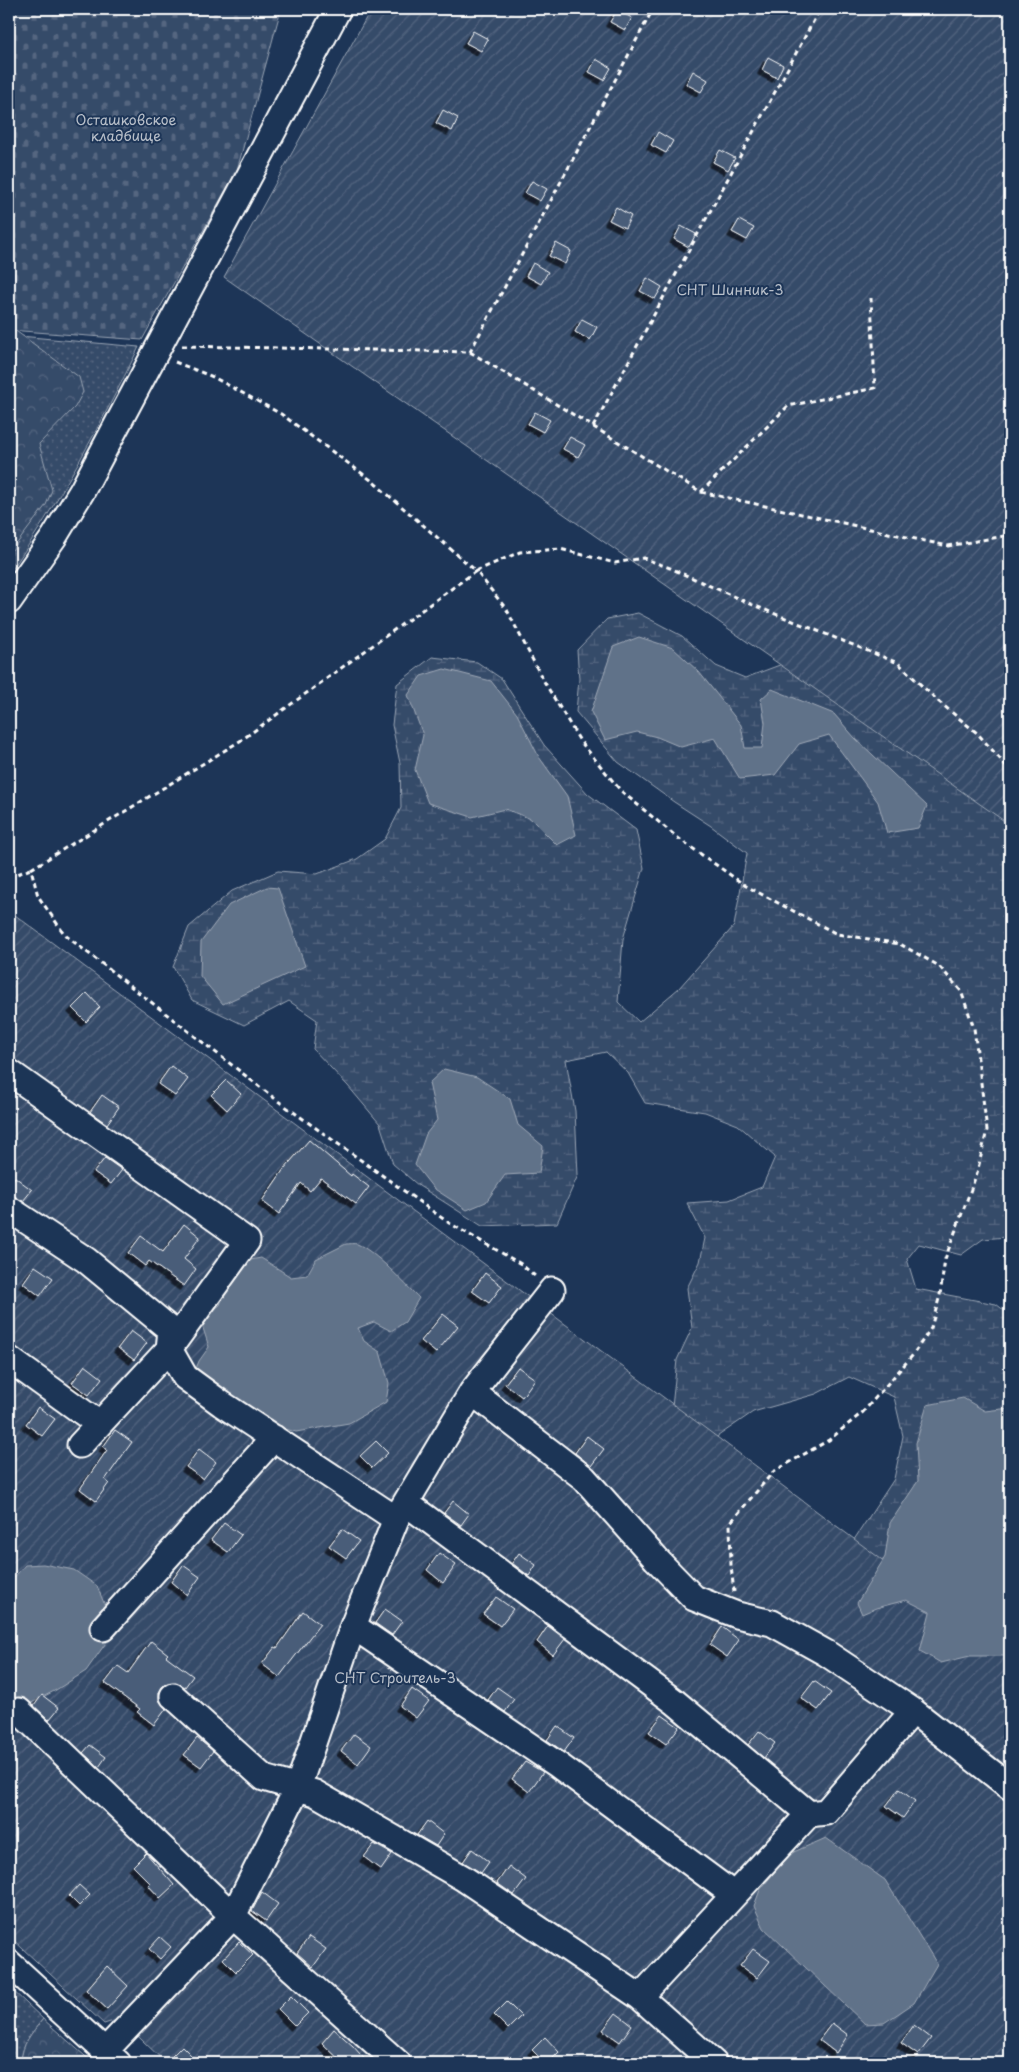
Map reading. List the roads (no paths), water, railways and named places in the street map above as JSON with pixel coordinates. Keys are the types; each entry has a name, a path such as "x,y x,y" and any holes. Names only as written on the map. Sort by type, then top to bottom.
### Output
{"street":[{"path":"9,601 54,537 82,491 338,9"},
{"path":"9,1072 247,1241 169,1349 80,1444"},
{"path":"9,1209 86,1260 171,1330 169,1349 185,1377 274,1438 401,1511 675,1702 809,1814"},
{"path":"9,1963 112,2057 233,1916 298,1786 353,1626 401,1511 472,1392 552,1290"},
{"path":"9,1359 99,1424"},
{"path":"472,1392 584,1478 656,1560 694,1598 737,1615 772,1623 826,1653 913,1711 1010,1786"},
{"path":"103,1628 274,1438"},
{"path":"353,1626 558,1765 734,1895"},
{"path":"173,1696 264,1778 298,1786 314,1793 464,1878 640,1997 714,2063"},
{"path":"19,1711 233,1916 398,2063"},
{"path":"640,1997 809,1814 826,1812 913,1711"}],"park label":[{"name":"Осташковское кладбище","path":"126,128"},
{"name":"СНТ Шинник-3","path":"730,289"},
{"name":"СНТ Строитель-3","path":"395,1677"}]}
